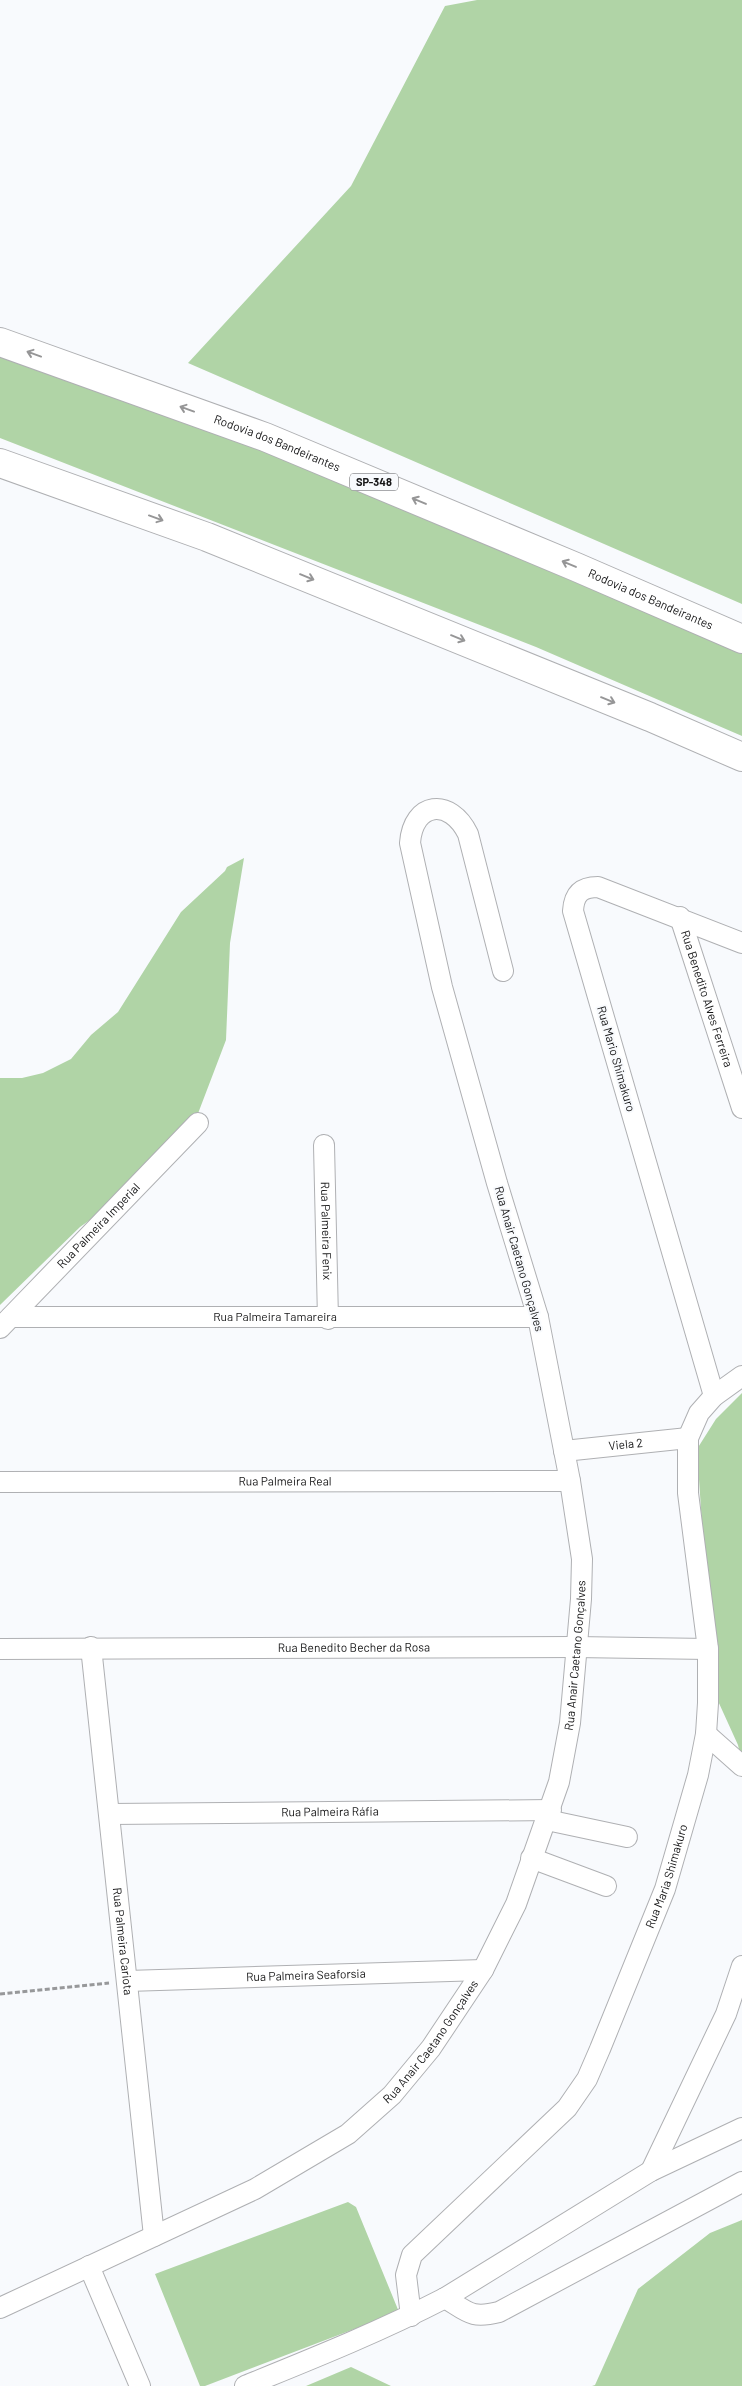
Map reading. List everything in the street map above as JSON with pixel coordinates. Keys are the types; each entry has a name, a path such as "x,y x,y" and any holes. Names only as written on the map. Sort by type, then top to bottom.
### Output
{"highway":[{"name":"Rodovia dos Bandeirantes","path":"0,342 265,437 576,567 742,639"},
{"path":"0,463 207,537 322,582 742,757"},
{"path":"0,472 110,502"}],"street":[{"name":"Rua Anair Caetano Gonçalves","path":"0,2308 255,2189 348,2134 392,2095 431,2048 483,1970 516,1904 531,1858 549,1815 559,1782 570,1723 575,1647 581,1599 582,1559 570,1481 538,1317 497,1183 442,987 410,843 411,830 427,812 441,808 455,814 468,834 503,971"},
{"name":"Rua Mario Shimakuro","path":"714,1396 573,911 574,902 577,894 586,887 598,887 680,917 742,943"},
{"name":"Rua Benedito Alves Ferreira","path":"680,917 734,1062 742,1108"},
{"name":"Rua Palmeira Imperial","path":"6,1322 198,1123"},
{"name":"Rua Palmeira Fenix","path":"324,1145 328,1319"},
{"name":"Rua Palmeira Tamareira","path":"6,1322 538,1317"},
{"name":"Rua Maria Shimakuro","path":"411,2316 406,2276 412,2255 567,2108 587,2079 665,1889 698,1776 706,1734 708,1649 688,1493 688,1438 699,1413 714,1396 742,1376"},
{"name":"Viela 2","path":"564,1451 688,1438"},
{"name":"Rua Palmeira Real","path":"0,1482 570,1481"},
{"name":"Rua Benedito Becher da Rosa","path":"0,1649 90,1647 575,1647 708,1649"},
{"name":"Rua Palmeira Cariota","path":"90,1647 110,1814 154,2236"},
{"path":"706,1734 742,1766"},
{"name":"Rua Palmeira Ráfia","path":"110,1814 549,1815 627,1837"},
{"path":"531,1858 606,1886"},
{"path":"651,2171 734,2010 742,1966"},
{"name":"Rua Palmeira Seaforsia","path":"127,1981 483,1970"},
{"path":"245,2386 382,2330 411,2316 445,2298 651,2171 742,2128"},
{"path":"445,2298 470,2314 481,2316 499,2312 742,2182"},
{"path":"89,2266 140,2386"}],"path":[{"path":"0,1994 127,1981"}],"green space":[{"path":"477,0 742,0 742,604 188,363 351,186 445,6"},
{"path":"0,355 223,433 742,653 742,736 536,647 0,438"},
{"path":"244,858 230,943 226,1040 194,1124 153,1175 80,1227 0,1305 0,1078 22,1078 43,1073 71,1059 91,1035 118,1012 181,912 227,867"},
{"path":"742,1393 742,1763 738,1745 713,1690 697,1449 716,1419"},
{"path":"348,2202 356,2207 399,2312 205,2386 200,2386 155,2274"},
{"path":"742,2220 742,2386 592,2386 595,2385 638,2289 710,2233"},
{"path":"351,2367 391,2386 306,2386"}]}
